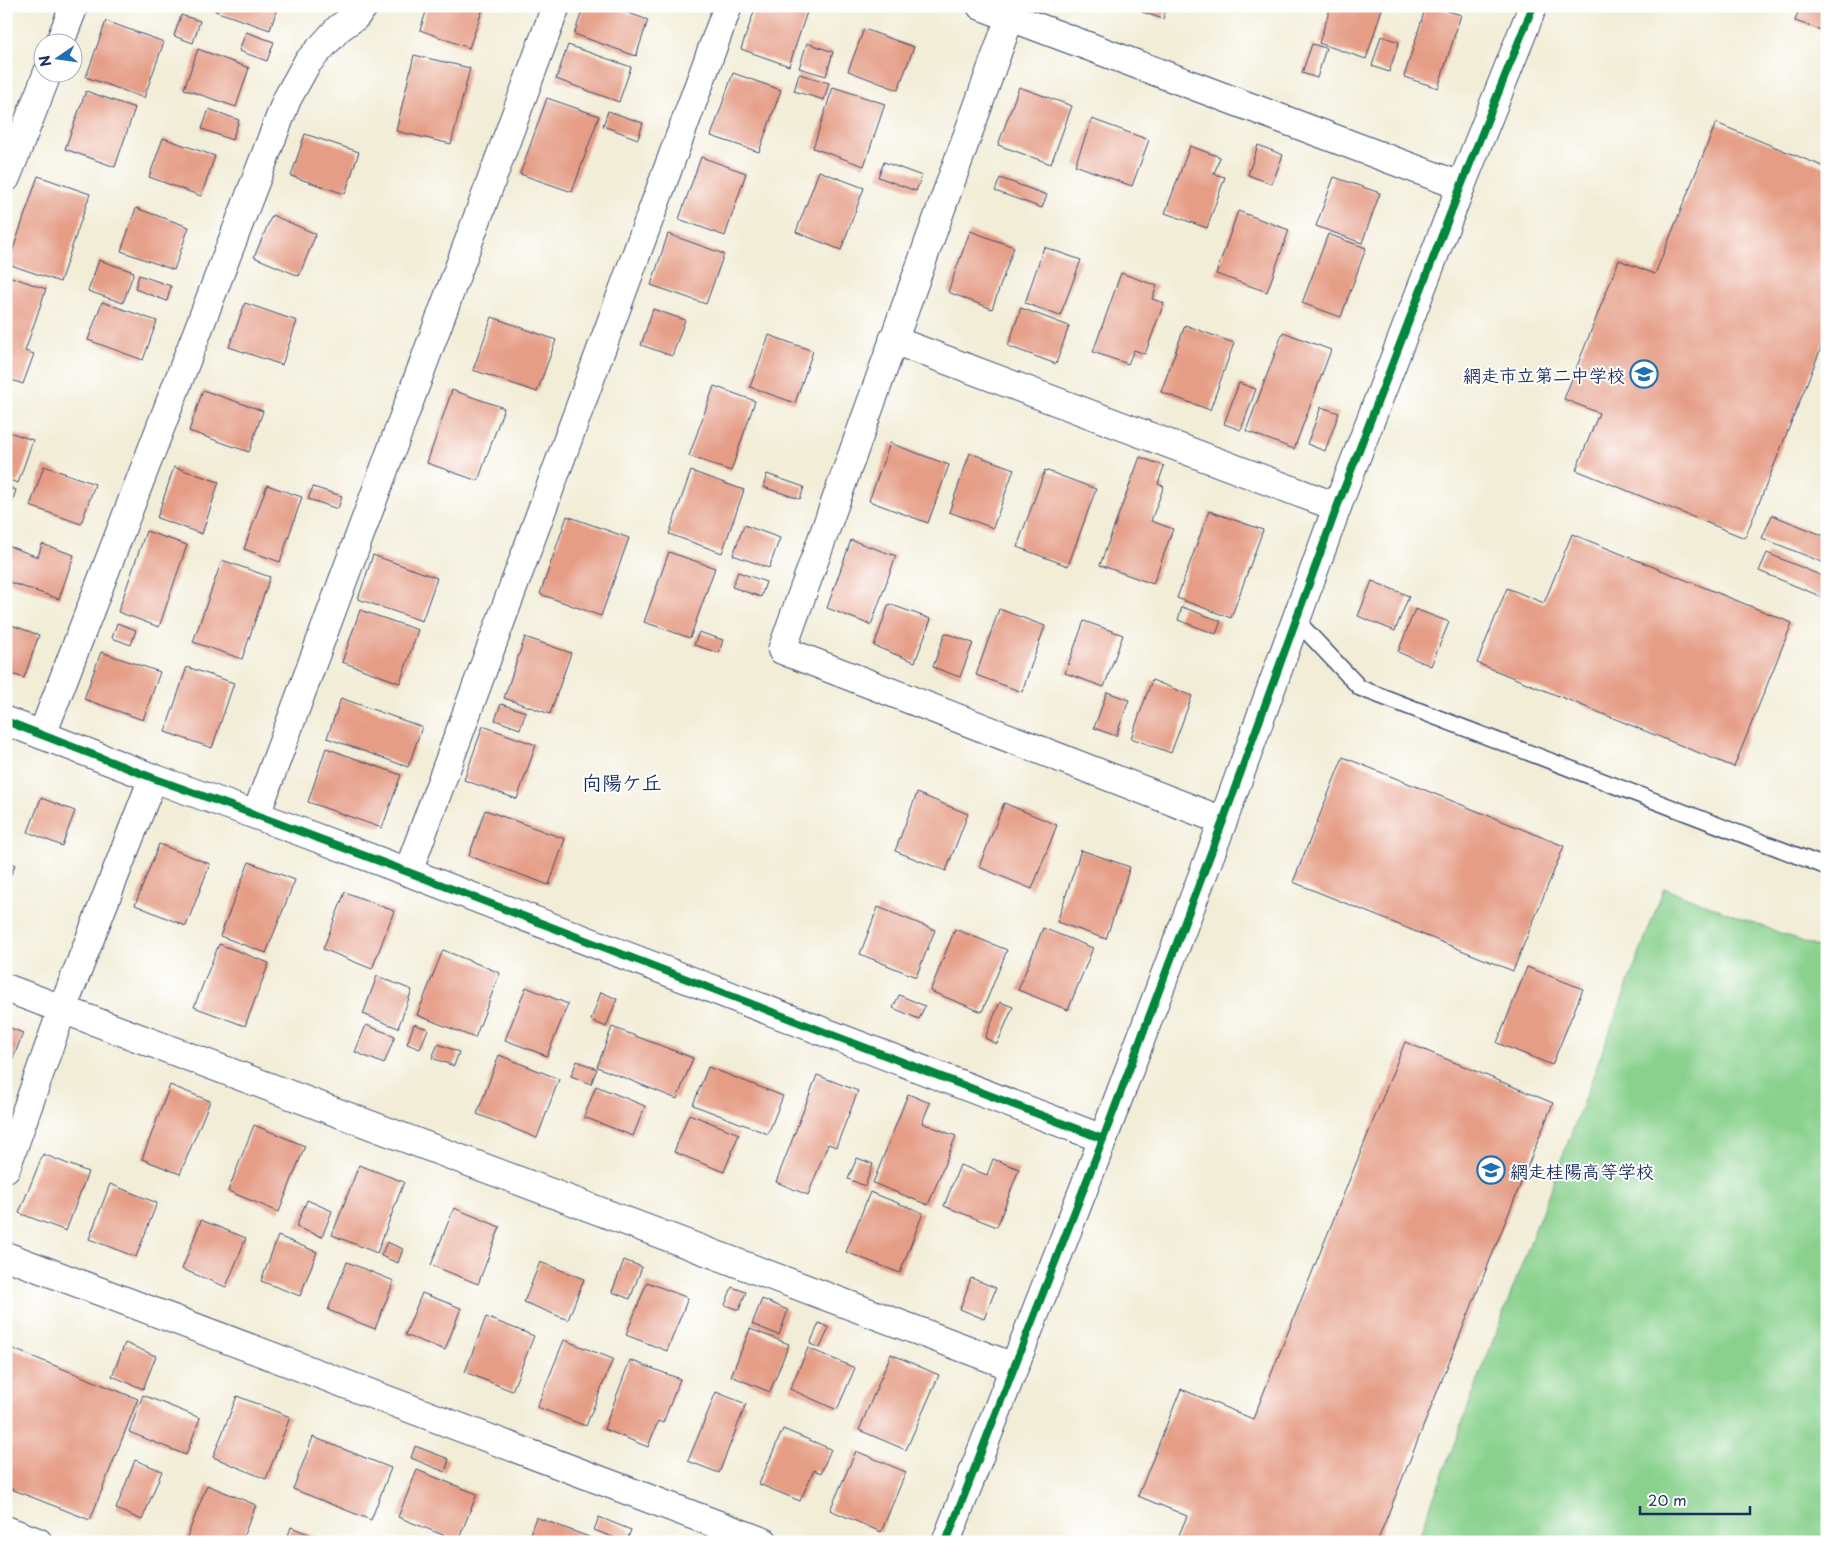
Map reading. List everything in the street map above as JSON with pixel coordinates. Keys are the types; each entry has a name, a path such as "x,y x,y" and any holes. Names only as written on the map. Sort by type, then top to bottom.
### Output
{"street":[{"path":"64,32 74,6"},
{"path":"42,735 287,99 307,62 339,28 355,17 364,6"},
{"path":"256,815 556,6"},
{"path":"408,872 728,6"},
{"path":"981,6 1012,12 1461,186"},
{"path":"946,1542 1104,1139 1337,507 1533,6"},
{"path":"1012,12 782,650 1222,821"},
{"path":"6,178 44,82"},
{"path":"893,340 1337,507"},
{"path":"6,721 153,778 408,872 1104,1139"},
{"path":"6,1168 62,1010 153,778"},
{"path":"6,988 1014,1368"},
{"path":"6,1256 764,1542"},
{"path":"6,1530 38,1542"}],"lane":[{"path":"1296,620 1360,688 1827,867"}],"green space":[{"path":"1664,888 1827,951 1827,1542 1417,1542"}],"building":[{"path":"217,6 278,6 270,30 215,11"},
{"path":"428,6 484,6 469,48 420,30"},
{"path":"584,6 609,6 648,20 636,56 574,34"},
{"path":"756,6 809,6 789,66 741,49"},
{"path":"1144,6 1167,6 1163,19 1142,12"},
{"path":"1331,6 1383,6 1366,59 1319,43"},
{"path":"1426,6 1461,15 1438,88 1404,77"},
{"path":"1800,6 1827,6 1827,32 1795,21"},
{"path":"181,15 200,21 193,43 174,36"},
{"path":"106,21 164,42 144,98 86,77"},
{"path":"864,29 914,47 898,90 848,71"},
{"path":"246,32 274,42 267,61 239,51"},
{"path":"1381,36 1399,42 1389,72 1372,66"},
{"path":"807,43 833,52 826,76 799,68"},
{"path":"1312,44 1326,48 1317,78 1302,73"},
{"path":"568,45 631,67 619,102 556,79"},
{"path":"198,49 249,68 236,107 184,89"},
{"path":"414,55 470,68 451,144 396,131"},
{"path":"733,73 781,90 759,152 711,136"},
{"path":"799,74 829,83 824,100 794,91"},
{"path":"833,87 885,104 864,166 813,148"},
{"path":"1019,87 1072,106 1051,164 998,145"},
{"path":"86,91 135,108 115,167 65,149"},
{"path":"547,98 599,116 572,192 520,174"},
{"path":"209,109 239,120 232,140 202,129"},
{"path":"608,111 643,123 638,139 603,126"},
{"path":"1092,119 1149,140 1132,186 1075,165"},
{"path":"1716,123 1827,168 1827,333 1745,538 1576,470 1599,413 1564,399 1619,260 1655,274"},
{"path":"305,134 359,152 345,194 291,176"},
{"path":"163,138 215,156 201,196 149,177"},
{"path":"1258,145 1283,155 1272,184 1248,175"},
{"path":"1190,146 1220,157 1214,174 1225,177 1207,228 1165,213"},
{"path":"701,157 746,173 725,236 679,219"},
{"path":"884,162 922,176 916,191 878,177"},
{"path":"819,171 864,188 841,250 796,232"},
{"path":"38,176 90,194 60,282 8,264"},
{"path":"1334,177 1380,193 1362,243 1316,226"},
{"path":"1000,178 1047,195 1042,208 995,191"},
{"path":"136,208 189,227 174,270 121,251"},
{"path":"1238,211 1289,230 1267,292 1216,274"},
{"path":"272,215 316,234 299,276 254,257"},
{"path":"970,231 1014,247 992,309 948,292"},
{"path":"668,234 724,254 706,304 651,285"},
{"path":"1328,234 1366,248 1341,317 1302,303"},
{"path":"1044,247 1081,260 1060,316 1025,303"},
{"path":"99,260 134,272 123,303 88,291"},
{"path":"1121,273 1157,286 1152,299 1164,303 1145,354 1134,350 1128,364 1093,352"},
{"path":"6,275 46,289 25,351 34,354 23,384 6,378"},
{"path":"139,275 171,286 167,301 135,289"},
{"path":"102,302 157,321 143,360 88,340"},
{"path":"245,303 297,321 282,365 229,347"},
{"path":"1021,308 1069,326 1056,364 1008,346"},
{"path":"653,309 685,320 672,356 641,345"},
{"path":"492,317 556,340 537,392 473,370"},
{"path":"1185,325 1234,343 1210,410 1161,392"},
{"path":"1283,332 1331,350 1294,449 1246,431"},
{"path":"769,335 813,351 795,403 750,387"},
{"path":"1239,383 1256,389 1241,430 1224,424"},
{"path":"714,386 755,401 731,471 689,456"},
{"path":"203,390 263,411 249,452 189,431"},
{"path":"452,390 504,408 478,481 427,463"},
{"path":"1321,407 1339,413 1325,451 1307,444"},
{"path":"6,431 33,440 18,483 6,479"},
{"path":"890,443 949,465 928,523 869,501"},
{"path":"970,453 1014,469 993,528 949,512"},
{"path":"1140,457 1164,466 1158,484 1164,486 1151,521 1173,529 1153,584 1100,565"},
{"path":"44,466 95,484 81,524 30,506"},
{"path":"174,467 219,482 202,534 157,518"},
{"path":"1045,470 1096,489 1068,566 1017,547"},
{"path":"691,471 744,490 722,553 669,534"},
{"path":"767,474 804,487 800,499 763,487"},
{"path":"267,485 302,497 280,562 244,549"},
{"path":"6,487 16,490 7,519 6,519"},
{"path":"313,487 342,496 338,509 308,499"},
{"path":"1209,511 1263,530 1231,618 1177,598"},
{"path":"1772,515 1827,537 1827,564 1762,538"},
{"path":"567,516 629,538 601,616 540,594"},
{"path":"744,525 780,538 769,568 733,555"},
{"path":"146,531 187,545 159,627 118,612"},
{"path":"1572,534 1792,623 1734,767 1477,663 1507,588 1544,603"},
{"path":"851,540 896,556 871,625 827,608"},
{"path":"42,544 74,555 59,599 6,581 6,545 38,557"},
{"path":"669,552 715,568 690,638 644,622"},
{"path":"1767,553 1827,578 1827,599 1759,571"},
{"path":"373,555 437,578 422,621 358,599"},
{"path":"222,560 270,577 242,659 193,642"},
{"path":"738,572 766,582 761,597 732,587"},
{"path":"1372,581 1409,596 1395,631 1358,616"},
{"path":"889,604 931,619 915,662 874,646"},
{"path":"1182,607 1221,621 1216,634 1178,620"},
{"path":"999,609 1045,626 1022,692 976,675"},
{"path":"1415,609 1449,622 1431,666 1398,652"},
{"path":"360,610 418,630 400,683 342,662"},
{"path":"1084,621 1123,635 1104,687 1065,673"},
{"path":"6,623 39,635 24,678 6,672"},
{"path":"117,623 136,630 131,645 112,638"},
{"path":"699,632 723,640 719,653 694,645"},
{"path":"945,633 973,643 960,677 933,667"},
{"path":"525,637 571,653 550,714 504,698"},
{"path":"101,652 160,672 143,720 84,699"},
{"path":"187,667 234,683 212,748 165,732"},
{"path":"1152,680 1192,696 1171,753 1131,738"},
{"path":"1107,692 1129,700 1116,736 1094,728"},
{"path":"341,698 422,727 408,767 327,738"},
{"path":"501,704 526,712 520,729 495,720"},
{"path":"483,726 536,745 517,799 464,780"},
{"path":"326,748 401,775 382,828 308,802"},
{"path":"1343,757 1564,846 1513,971 1293,882"},
{"path":"917,793 968,814 946,871 895,851"},
{"path":"41,798 75,811 62,846 28,832"},
{"path":"1004,803 1057,825 1032,889 979,867"},
{"path":"485,810 565,839 549,885 469,856"},
{"path":"159,844 210,864 186,926 135,905"},
{"path":"1081,850 1130,867 1106,939 1057,922"},
{"path":"6,861 15,865 6,886"},
{"path":"249,862 295,880 266,953 220,936"},
{"path":"345,892 394,911 372,969 323,949"},
{"path":"878,907 935,930 916,977 860,954"},
{"path":"1043,928 1093,948 1068,1010 1018,990"},
{"path":"955,929 1007,950 982,1012 930,991"},
{"path":"219,944 269,963 245,1026 194,1007"},
{"path":"443,950 500,973 475,1038 417,1015"},
{"path":"1527,967 1583,989 1552,1065 1497,1043"},
{"path":"377,976 412,990 398,1028 363,1014"},
{"path":"526,987 568,1004 547,1056 505,1040"},
{"path":"601,992 617,999 606,1027 591,1020"},
{"path":"899,995 925,1006 919,1019 893,1008"},
{"path":"1000,1002 1013,1007 997,1044 985,1038"},
{"path":"414,1024 428,1029 420,1049 407,1044"},
{"path":"366,1025 395,1036 384,1064 355,1052"},
{"path":"8,1027 23,1033 9,1069 6,1068 6,1033"},
{"path":"612,1027 693,1058 677,1099 597,1067"},
{"path":"1405,1042 1553,1103 1377,1542 1176,1542 1187,1516 1138,1496 1181,1389 1253,1419"},
{"path":"438,1044 459,1052 454,1066 432,1058"},
{"path":"499,1055 559,1079 537,1138 477,1114"},
{"path":"577,1061 597,1069 591,1084 571,1076"},
{"path":"708,1067 783,1096 768,1134 693,1105"},
{"path":"817,1075 858,1091 836,1147 828,1144 808,1195 776,1182"},
{"path":"170,1085 210,1101 180,1174 142,1159"},
{"path":"596,1086 645,1106 633,1136 584,1117"},
{"path":"908,1094 930,1103 922,1123 956,1136 928,1205 873,1183"},
{"path":"689,1114 739,1134 724,1172 674,1152"},
{"path":"254,1125 305,1146 279,1212 228,1191"},
{"path":"43,1154 88,1172 66,1231 19,1213"},
{"path":"857,1158 873,1164 865,1186 848,1179"},
{"path":"993,1159 1019,1169 997,1227 944,1206 960,1165 987,1175"},
{"path":"359,1165 404,1182 377,1253 332,1235"},
{"path":"110,1184 157,1203 136,1257 89,1239"},
{"path":"870,1192 923,1213 900,1273 846,1252"},
{"path":"307,1200 332,1211 322,1237 296,1227"},
{"path":"454,1208 500,1227 478,1284 431,1265"},
{"path":"201,1220 246,1238 226,1287 182,1269"},
{"path":"278,1236 317,1252 300,1296 261,1281"},
{"path":"387,1242 403,1249 398,1263 381,1256"},
{"path":"624,1260 642,1267 630,1299 612,1292"},
{"path":"347,1262 394,1281 375,1329 328,1310"},
{"path":"540,1262 584,1279 568,1320 524,1302"},
{"path":"971,1278 996,1288 984,1319 960,1309"},
{"path":"647,1282 688,1298 667,1351 626,1335"},
{"path":"732,1287 746,1292 739,1310 725,1305"},
{"path":"422,1293 461,1308 445,1350 405,1335"},
{"path":"762,1299 788,1310 779,1335 752,1324"},
{"path":"486,1317 534,1336 512,1391 465,1372"},
{"path":"819,1323 829,1328 820,1348 810,1344"},
{"path":"750,1329 789,1344 770,1392 731,1376"},
{"path":"564,1340 613,1359 586,1426 537,1407"},
{"path":"125,1343 156,1356 143,1389 112,1376"},
{"path":"6,1346 138,1399 90,1520 6,1487"},
{"path":"808,1348 855,1368 837,1410 790,1389"},
{"path":"891,1354 939,1375 906,1450 859,1430"},
{"path":"630,1360 680,1379 663,1423 658,1421 648,1447 604,1429"},
{"path":"716,1392 746,1404 719,1473 688,1461"},
{"path":"143,1395 200,1418 186,1455 129,1432"},
{"path":"237,1396 290,1417 266,1479 213,1457"},
{"path":"783,1429 831,1449 821,1473 814,1470 800,1501 759,1484"},
{"path":"313,1437 391,1468 371,1520 293,1489"},
{"path":"415,1446 449,1459 445,1472 411,1458"},
{"path":"856,1451 906,1472 881,1532 830,1510"},
{"path":"135,1460 162,1471 142,1520 116,1509"},
{"path":"417,1470 477,1494 458,1541 398,1517"},
{"path":"207,1485 256,1505 241,1542 185,1542"},
{"path":"536,1517 589,1537 588,1542 527,1542"},
{"path":"599,1517 631,1530 626,1542 594,1530"},
{"path":"291,1527 328,1542 286,1542"}],"cycle path":[{"path":"946,1542 1103,1139 1223,821 1337,507 1533,6"},
{"path":"6,721 153,778 408,872 1103,1139"}],"place":[{"name":"網走市立第二中学校","path":"1644,374"},
{"name":"網走桂陽高等学校","path":"1491,1170"}],"district":[{"name":"向陽ケ丘","path":"622,782"}]}
